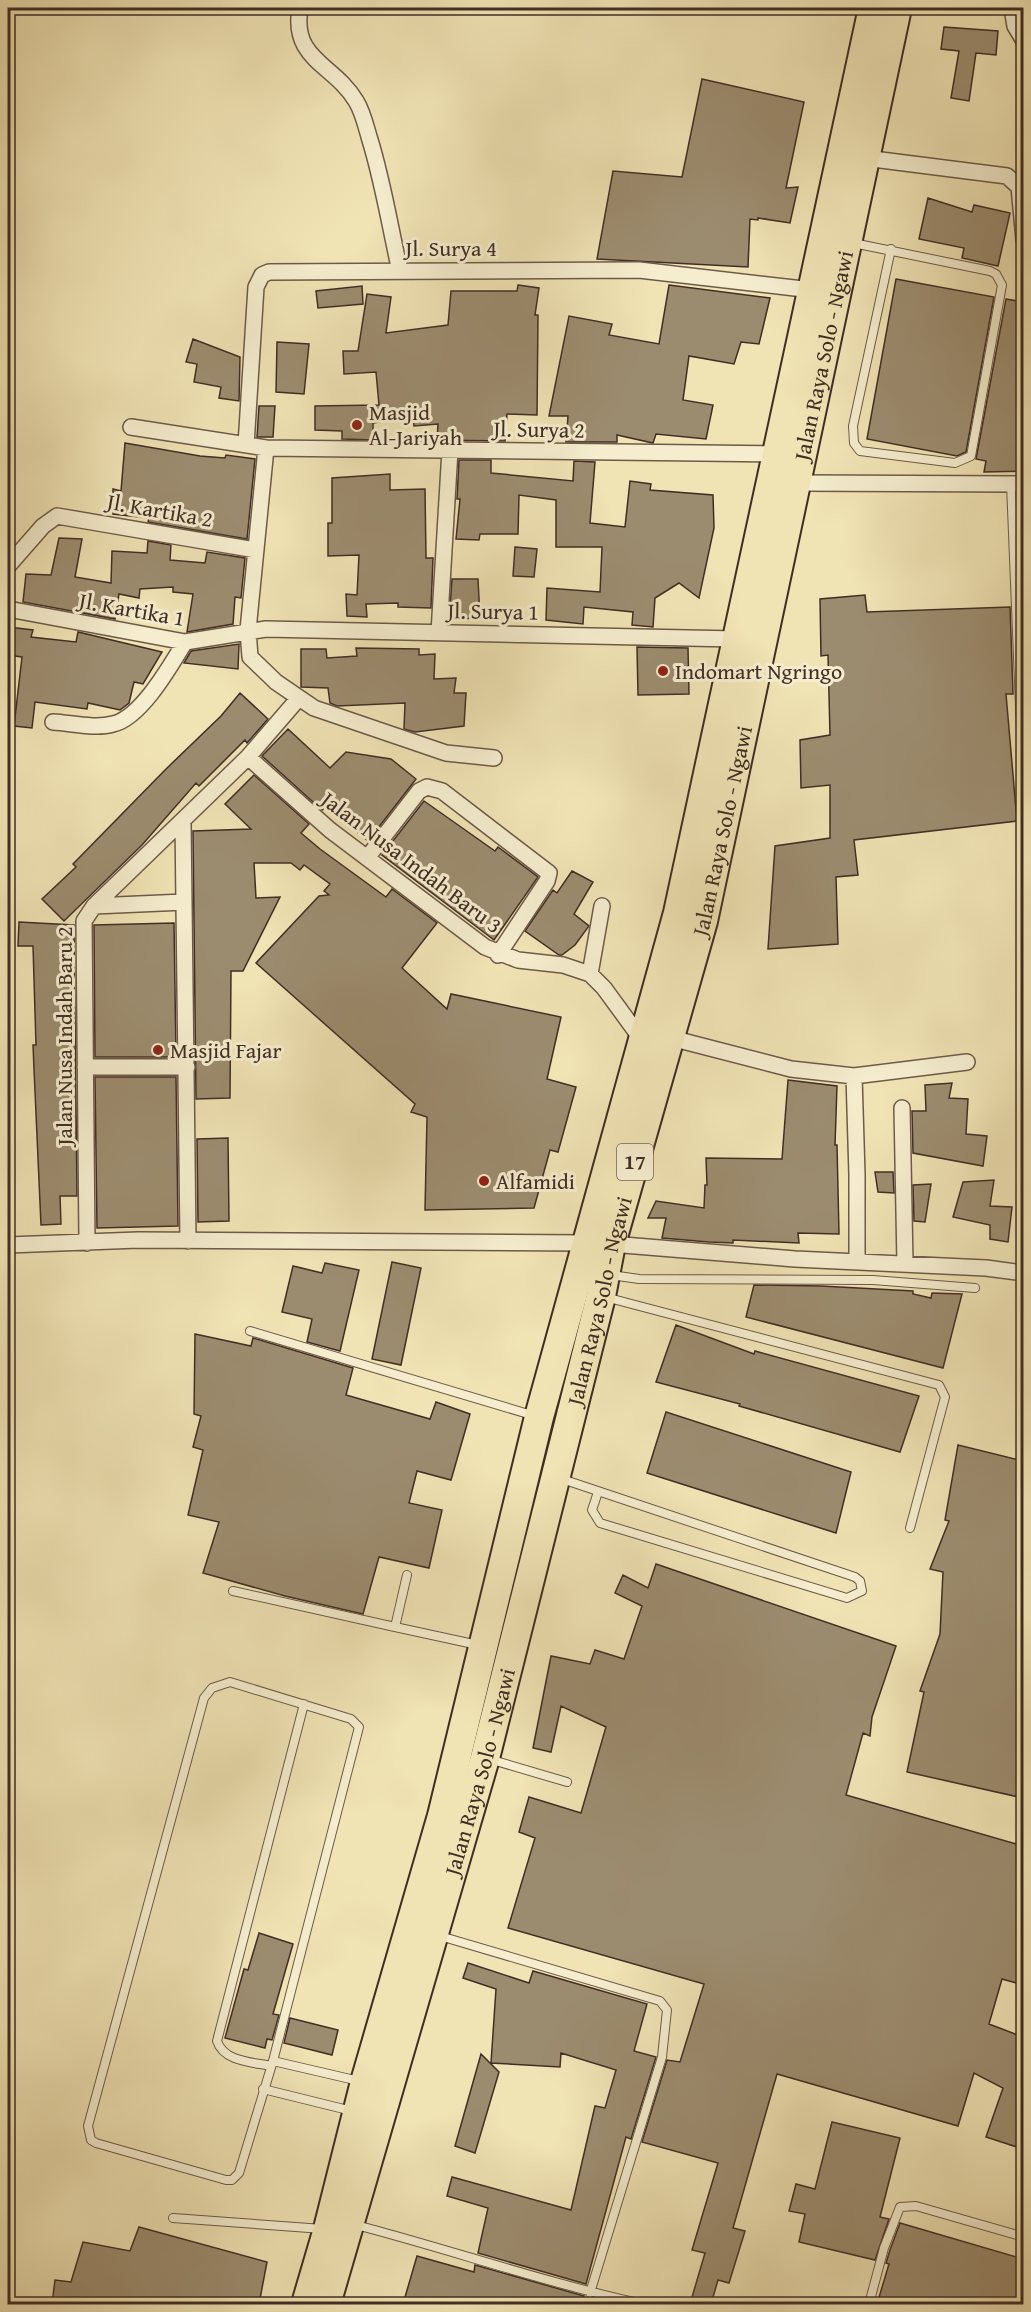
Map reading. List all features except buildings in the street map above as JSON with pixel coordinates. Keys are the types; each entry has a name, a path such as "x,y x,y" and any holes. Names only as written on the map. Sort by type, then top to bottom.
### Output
{"highway":[{"name":"Jalan Raya Solo - Ngawi","path":"306,2304 340,2227 434,1934 485,1758 603,1285 598,1243 642,1040 678,913 873,8"},
{"name":"Jalan Raya Solo - Ngawi","path":"326,2304 357,2112 442,1816 540,1417 598,1243 671,1038 703,921 897,8"}],"street":[{"path":"300,8 299,30 304,46 358,103 375,157 400,271"},
{"path":"1012,8 1016,26 1023,41"},
{"path":"866,158 893,164 1007,176 1019,187 1023,240"},
{"name":"Jl. Surya 4","path":"246,445 255,287 262,275 276,270 639,270 812,290"},
{"name":"Jl. Surya 2","path":"131,427 266,448 776,454"},
{"path":"266,448 248,630 250,657 293,705 314,708 446,753 494,758"},
{"path":"439,633 450,450"},
{"path":"797,483 1017,484"},
{"name":"Jl. Kartika 2","path":"8,566 43,526 57,516 256,550"},
{"name":"Jl. Kartika 1","path":"8,609 185,642 207,640 248,630"},
{"name":"Jl. Surya 1","path":"248,630 736,639"},
{"path":"53,722 108,725 123,721 139,707 185,642"},
{"name":"Jalan Nusa Indah Baru 2","path":"87,1243 84,921 94,906 248,757 293,705"},
{"name":"Jalan Nusa Indah Baru 3","path":"248,757 306,810 474,940 498,955 518,960 563,965 590,974"},
{"path":"367,858 420,791 427,787 442,791 549,873 547,881 498,955"},
{"path":"183,821 188,1241"},
{"path":"94,906 184,902"},
{"path":"602,906 590,974 604,988 642,1040"},
{"path":"671,1038 791,1069 854,1076 967,1062"},
{"path":"85,1068 187,1067"},
{"path":"854,1076 857,1261"},
{"path":"902,1108 905,1264"},
{"path":"8,1245 188,1241 598,1243 795,1259 857,1261 1023,1273"}],"lane":[{"path":"847,242 891,249 990,271 1000,279 1002,285 971,456 963,462 955,463 860,451 854,443 853,426 891,249"},
{"path":"1017,484 1023,805"},
{"path":"603,1285 639,1279 873,1280 975,1288"},
{"path":"603,1285 939,1385 945,1397 910,1528"},
{"path":"250,1331 540,1417"},
{"path":"555,1477 855,1577 862,1585 862,1591 847,1598 600,1524 592,1510 598,1492"},
{"path":"395,1628 407,1575"},
{"path":"234,1591 485,1647"},
{"path":"230,1682 351,1719 359,1726 272,2063 239,2173 232,2180 104,2146 91,2140 88,2126 208,1690 219,1684 230,1682"},
{"path":"304,1704 217,2041 221,2050 231,2057 365,2082"},
{"path":"485,1758 567,1782"},
{"path":"434,1934 660,2001 667,2010 662,2057 590,2293"},
{"path":"263,2089 357,2112"},
{"path":"869,2304 884,2248 900,2207 916,2206 1023,2237"},
{"path":"173,2218 340,2227 427,2243 590,2293 643,2304"}],"place":[{"name":"Masjid Al-Jariyah","path":"357,425"},
{"name":"Indomart Ngringo","path":"663,671"},
{"name":"Masjid Fajar","path":"158,1050"},
{"name":"Alfamidi","path":"484,1181"}]}
